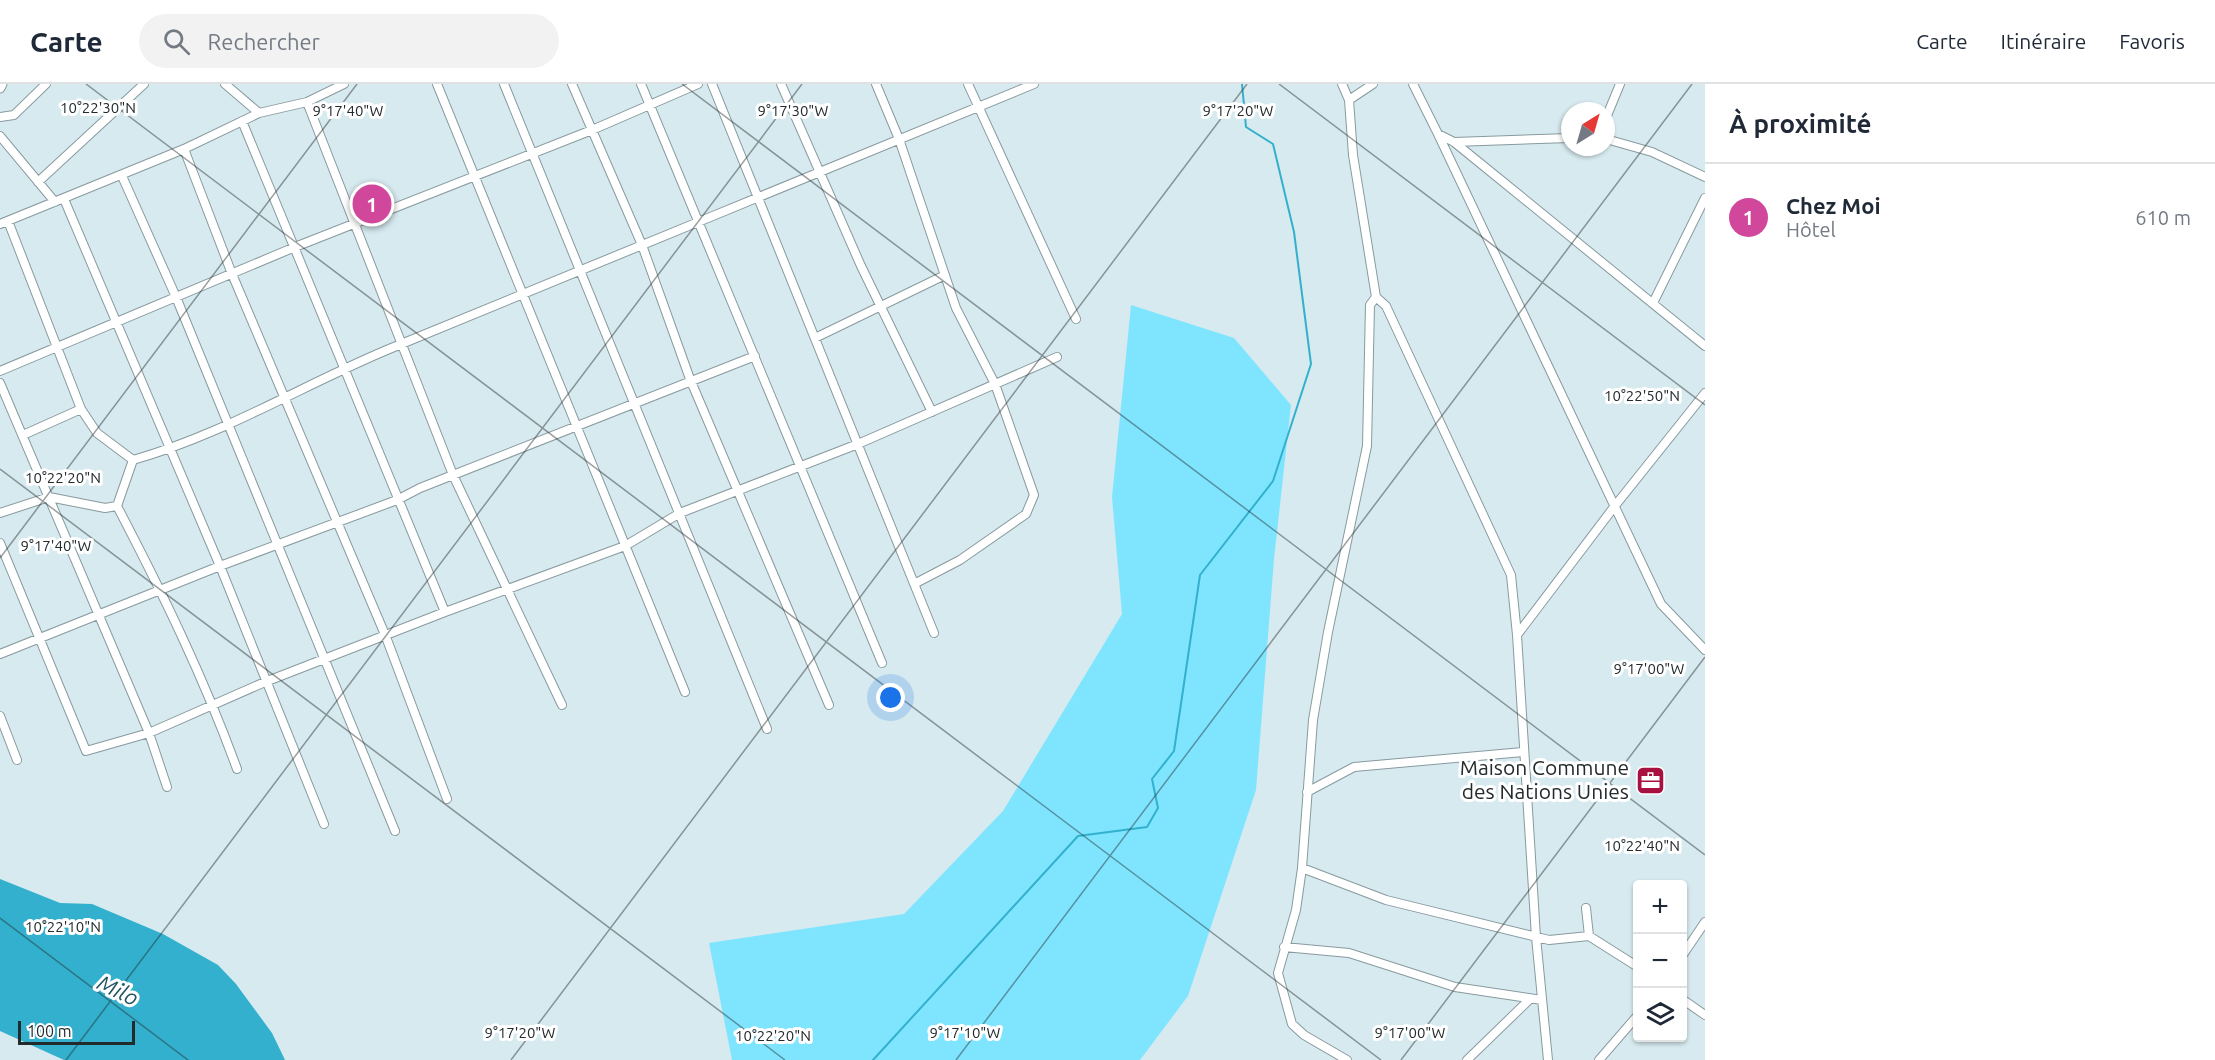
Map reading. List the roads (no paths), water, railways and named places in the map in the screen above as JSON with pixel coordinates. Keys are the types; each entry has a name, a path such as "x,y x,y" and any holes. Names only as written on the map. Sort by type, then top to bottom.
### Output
{"street":[{"path":"0,117 14,115 46,84"},
{"path":"38,182 144,84"},
{"path":"225,84 259,113"},
{"path":"133,460 98,433 81,409 4,223 122,176 259,113 307,102 344,84"},
{"path":"437,84 685,692"},
{"path":"504,84 767,729"},
{"path":"572,84 642,245 690,379 829,705"},
{"path":"641,84 882,663"},
{"path":"0,370 295,247 592,130 698,84"},
{"path":"712,84 934,633"},
{"path":"781,84 819,172 932,412"},
{"path":"876,84 899,140 956,308 994,384 1034,495 1026,514 960,560 914,584"},
{"path":"968,84 1076,319"},
{"path":"133,460 171,449 228,426 344,368 1034,84"},
{"path":"1342,84 1349,100 1353,155 1376,297 1386,306 1511,575 1517,635 1536,937 1548,1060"},
{"path":"1349,100 1373,84"},
{"path":"1413,84 1661,604 1705,650"},
{"path":"1613,102 1620,84"},
{"path":"307,102 453,475 562,705"},
{"path":"242,121 445,612"},
{"path":"1438,134 1454,142 1705,346"},
{"path":"0,136 55,202"},
{"path":"1454,142 1561,138"},
{"path":"1615,142 1652,152 1705,177"},
{"path":"184,149 232,274 386,637 447,799"},
{"path":"122,176 176,297 395,831"},
{"path":"1653,303 1705,198"},
{"path":"64,199 220,566 324,824"},
{"path":"815,338 945,275"},
{"path":"1347,1060 1304,1035 1292,1024 1278,973 1296,910 1302,868 1312,720 1367,446 1370,304 1376,297"},
{"path":"0,654 40,640 220,566 397,500 420,488 690,379 754,356"},
{"path":"0,543 86,751 149,733 265,682 386,637 445,612 625,546 680,513 858,444 1057,357"},
{"path":"0,383 149,733 167,787"},
{"path":"1517,635 1614,507 1705,393"},
{"path":"23,435 81,409"},
{"path":"133,460 117,506 162,591 213,706 237,769"},
{"path":"0,513 49,497 105,508 117,506"},
{"path":"0,716 17,760"},
{"path":"1307,792 1354,767 1523,752"},
{"path":"1302,868 1386,900 1536,937 1549,940 1589,936 1633,964"},
{"path":"1586,908 1589,936"},
{"path":"1687,950 1705,922"},
{"path":"1284,947 1349,953 1455,987 1542,1000"},
{"path":"1467,1060 1530,999"},
{"path":"1687,1002 1705,1015"},
{"path":"1599,1060 1633,1021"}],"water":[{"name":"Milo","path":"0,879 60,903 92,904 163,934 218,965 236,984 272,1033 285,1060 64,1060 0,1031"}],"waterway":[{"path":"873,1060 1078,836 1147,827 1158,808 1152,779 1174,751 1200,575 1273,481 1311,364 1294,232 1273,144 1246,127 1242,84"}],"place":[{"name":"Chez Moi","path":"372,204"},
{"name":"Maison Commune des Nations Unies","path":"1650,780"}]}
